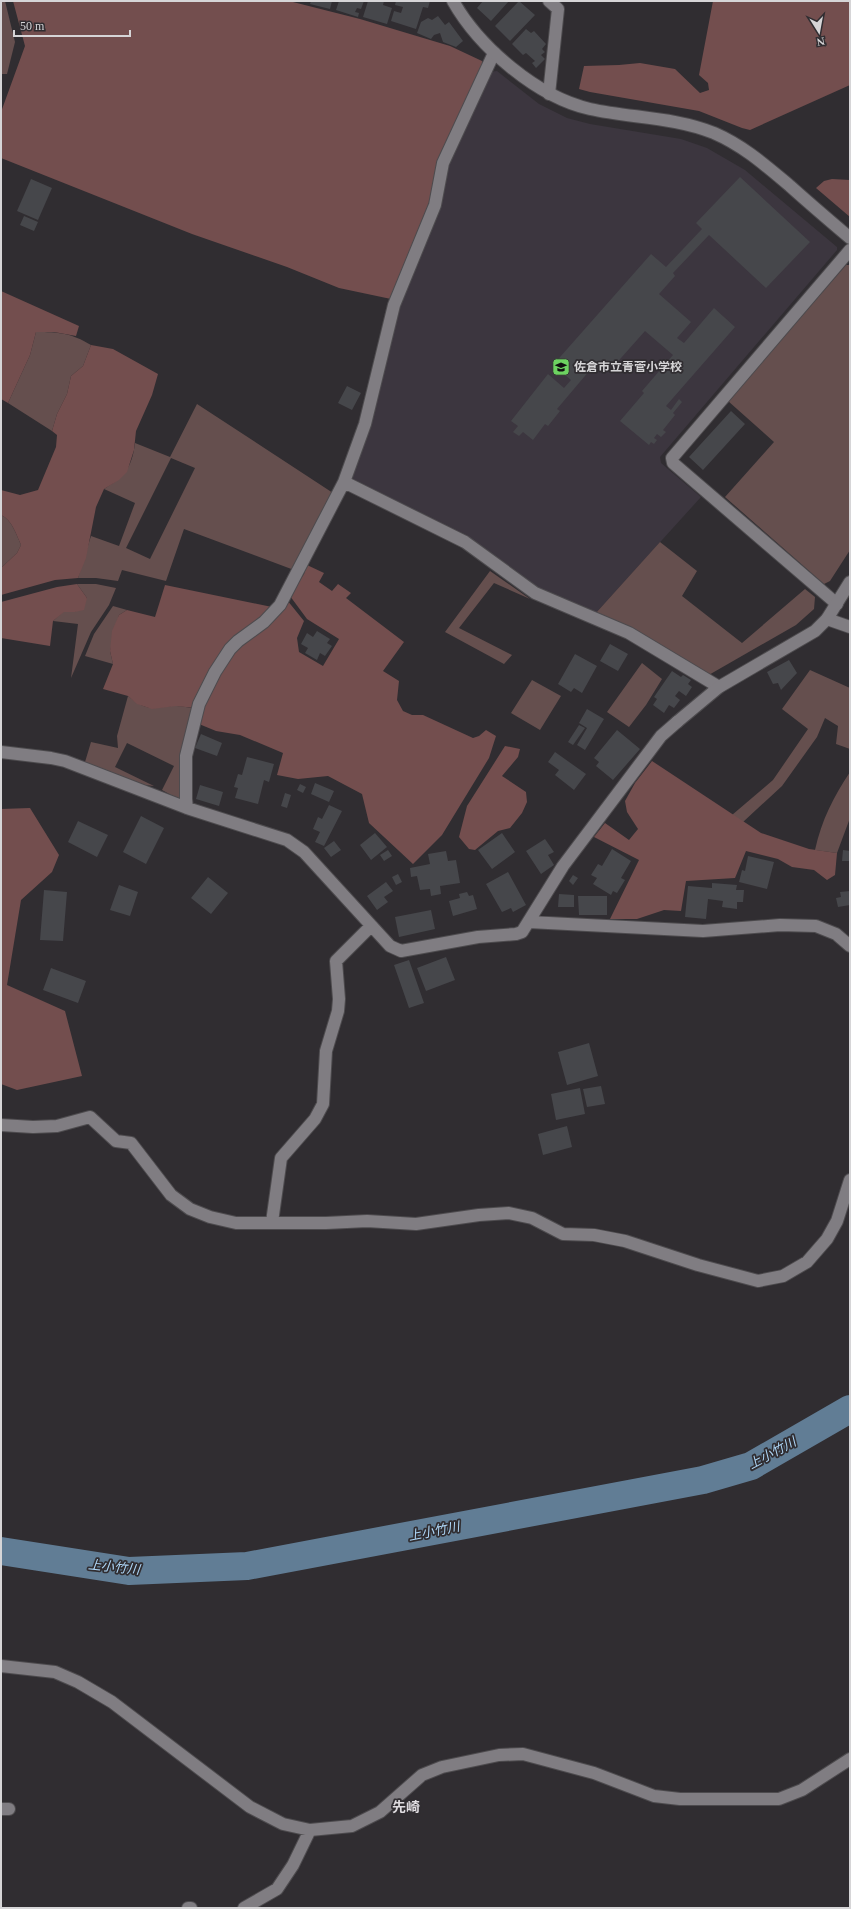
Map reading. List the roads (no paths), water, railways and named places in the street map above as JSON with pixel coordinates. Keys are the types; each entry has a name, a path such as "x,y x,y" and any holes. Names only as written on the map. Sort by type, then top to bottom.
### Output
{"street":[{"path":"453,1 475,32 494,53 549,94 590,109 697,127 729,140 752,154 850,238"},
{"path":"549,1 558,9 549,94"},
{"path":"187,808 186,756 199,704 221,661 230,649 238,641 264,622 280,605 344,482 365,424 394,305 435,205 443,163 494,53"},
{"path":"837,604 673,463 672,458 850,250"},
{"path":"344,482 465,542 535,593 629,633 719,687"},
{"path":"1,752 65,761 187,808 287,840 304,852 390,946 402,951 478,937 516,934 522,932 564,866 661,736 719,687 806,639 815,632 827,619 850,582"},
{"path":"827,619 850,627"},
{"path":"528,922 703,931 780,925 816,926 836,934 850,946"},
{"path":"272,1222 281,1158 315,1119 323,1104 326,1051 338,1010 339,999 336,961 371,926"},
{"path":"1,1125 33,1127 57,1126 90,1117 116,1140 131,1143 171,1195 190,1208 210,1217 236,1223 326,1223 367,1221 416,1224 509,1213 532,1218 562,1234 594,1235 625,1241 698,1265 758,1281 782,1276 807,1262 826,1239 837,1221 850,1180"},
{"path":"1,1666 55,1672 78,1682 112,1702 250,1807 283,1824 310,1830 352,1826 380,1812 422,1775 442,1767 499,1756 523,1754 594,1773 654,1796 680,1799 779,1799 802,1790 850,1759"},
{"path":"244,1908 277,1888 293,1865 310,1830"}],"waterway":[{"name":"上小竹川","path":"1,1551 129,1571 247,1566 703,1480 751,1466 850,1409"}],"place":[{"name":"佐倉市立青菅小学校","path":"561,367"}],"district":[{"name":"先崎","path":"406,1807"}]}
